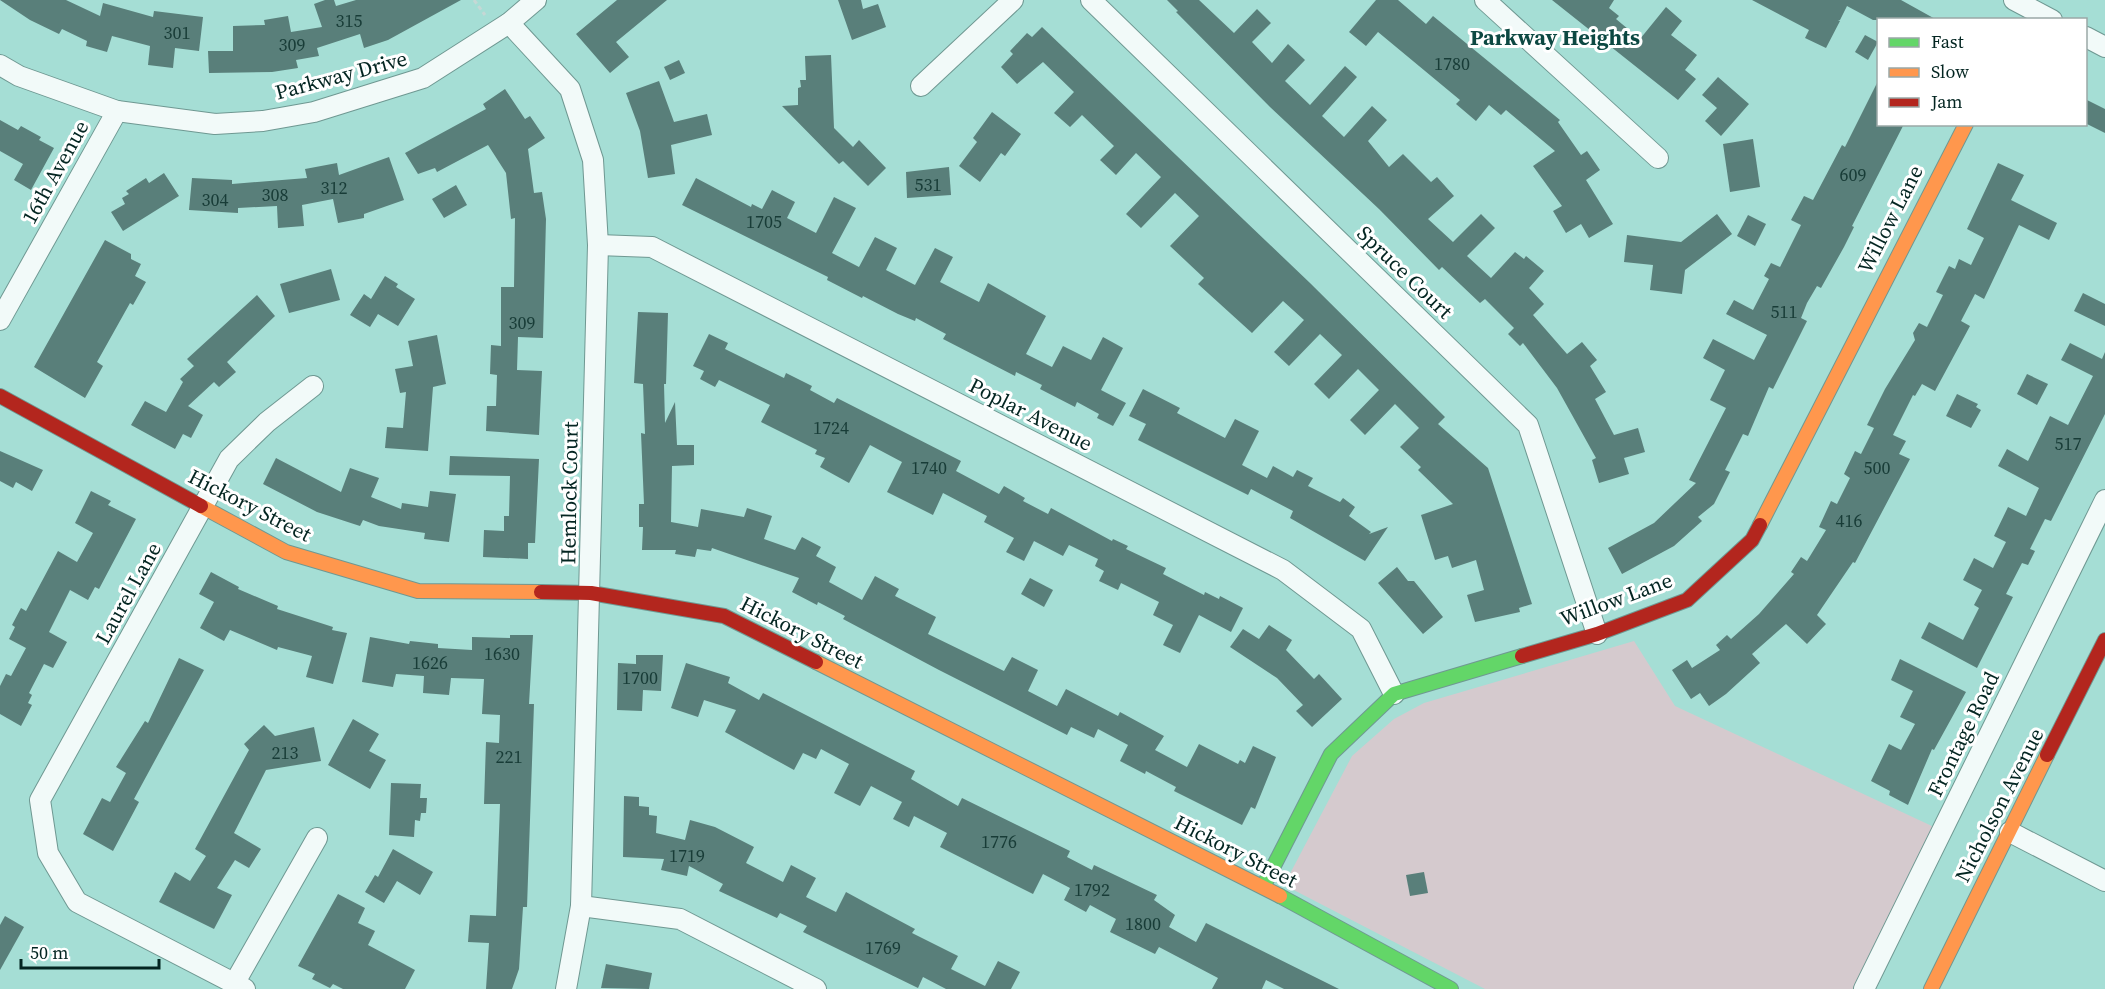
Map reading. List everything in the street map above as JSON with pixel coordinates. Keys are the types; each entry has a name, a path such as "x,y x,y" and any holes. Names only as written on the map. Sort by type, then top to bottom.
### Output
{"street":[{"name":"Parkway Drive","path":"0,65 19,76 117,111 215,124 262,121 314,111 423,78 509,23 536,0"},
{"path":"921,86 1013,0"},
{"name":"Spruce Court","path":"1091,0 1528,425 1597,634"},
{"path":"1485,0 1658,158"},
{"path":"2020,9 2046,18"},
{"name":"Hemlock Court","path":"509,23 570,89 593,160 598,245 591,593 581,906 566,989"},
{"path":"2087,38 2105,46"},
{"name":"16th Avenue","path":"0,320 117,111"},
{"name":"Willow Lane","path":"1263,887 1331,754 1394,694 1597,634 1687,600 1752,540 1965,126"},
{"name":"Poplar Avenue","path":"598,245 652,247 1283,570 1361,629 1394,694"},
{"name":"Laurel Lane","path":"239,986 77,902 48,853 40,801 229,459 267,422 313,386"},
{"name":"Hickory Street","path":"0,396 286,552 418,591 591,593 724,616 1263,887 1451,989"},
{"name":"Frontage Road","path":"1864,989 2105,500"},
{"name":"Nicholson Avenue","path":"1931,989 2105,640"},
{"path":"2010,832 2105,881"},
{"path":"239,986 317,838"},
{"path":"581,906 680,919 816,989"}],"path":[{"path":"474,0 489,22"}],"shaded area":[{"path":"1634,641 1675,706 1934,827 1853,989 1485,989 1284,885 1352,756 1394,719 1424,703"}],"building":[{"path":"0,0 66,0 100,16 103,3 153,17 154,11 203,17 199,51 175,48 173,68 148,65 150,46 112,36 107,52 86,46 87,41 62,29 59,34 30,20"},
{"path":"334,0 336,6 356,0 461,0 388,40 364,48 360,34 317,48 319,56 296,60 298,68 272,72 209,73 208,51 233,51 233,26 265,25 264,20 288,16 291,32 322,27 314,4"},
{"path":"617,0 667,0 616,42 629,57 610,73 576,34"},
{"path":"838,0 861,0 863,9 878,4 886,27 852,40"},
{"path":"1167,0 1199,0 1234,33 1257,9 1271,23 1252,42 1272,63 1288,44 1305,60 1285,81 1310,105 1345,66 1357,77 1322,116 1344,137 1372,106 1387,120 1368,141 1389,167 1403,154 1431,182 1437,177 1454,196 1428,219 1453,242 1481,214 1495,228 1467,256 1491,278 1515,252 1524,259 1526,256 1544,271 1529,288 1544,304 1533,315 1567,354 1582,342 1597,360 1590,366 1606,392 1595,399 1614,435 1638,428 1645,452 1624,458 1629,474 1599,483 1592,460 1596,458 1557,388 1523,343 1520,346 1508,334 1514,328 1485,299 1480,303 1442,267 1439,270 1379,209 1270,107 1176,12 1178,11"},
{"path":"1376,0 1398,0 1426,24 1433,16 1560,120 1558,122 1581,155 1587,151 1600,170 1586,180 1613,224 1589,238 1581,224 1566,233 1553,211 1562,206 1533,166 1555,151 1506,110 1501,115 1489,105 1476,121 1456,104 1460,100 1378,32 1366,46 1349,32"},
{"path":"1552,0 1614,0 1609,8 1619,16 1616,19 1640,39 1666,7 1682,21 1671,35 1697,55 1685,70 1696,79 1678,100"},
{"path":"1752,0 1901,0 1933,18 1877,18 1873,20 1847,6 1826,48 1805,38 1809,30"},
{"path":"1042,27 1310,283 1445,417 1438,424 1488,468 1532,604 1519,608 1520,612 1475,622 1467,595 1484,590 1476,560 1452,568 1448,556 1435,560 1421,515 1453,504 1418,470 1421,467 1400,447 1419,428 1395,404 1365,435 1350,420 1379,390 1358,369 1329,399 1314,384 1342,355 1320,334 1289,366 1274,352 1304,320 1283,301 1252,333 1198,284 1204,278 1170,246 1199,216 1175,193 1141,228 1126,214 1161,177 1136,153 1116,175 1100,160 1114,146 1082,115 1070,127 1054,113 1074,92 1043,62 1017,84 1001,67 1013,54 1010,51 1027,33 1032,37"},
{"path":"1865,35 1877,41 1868,60 1855,52"},
{"path":"831,55 834,128 853,147 859,140 886,168 868,186 843,161 839,164 782,106 798,105 800,80 806,80 805,56"},
{"path":"679,60 685,73 670,80 664,67"},
{"path":"1718,77 1749,104 1721,136 1705,121 1717,108 1702,95"},
{"path":"659,81 674,122 707,114 712,135 671,145 675,174 648,178 640,131 626,93"},
{"path":"1877,83 1877,126 1903,126 1852,226 1854,227 1844,247 1821,288 1817,286 1807,303 1801,318 1807,321 1773,389 1769,387 1748,436 1743,434 1725,470 1730,472 1714,504 1698,517 1702,521 1674,546 1622,574 1608,548 1654,523 1696,483 1689,480 1726,408 1710,400 1725,370 1703,358 1713,339 1754,360 1767,335 1726,314 1734,300 1753,310 1769,279 1764,276 1771,263 1780,267 1801,225 1791,220 1804,196 1813,200 1842,145 1845,147"},
{"path":"505,89 525,119 530,116 545,138 528,149 534,193 542,192 546,219 543,338 518,337 517,370 542,371 539,435 486,431 487,406 496,406 497,375 490,374 491,345 501,346 501,287 514,287 515,218 511,219 506,173 488,145 437,172 435,168 418,174 405,153 486,109 483,104"},
{"path":"2087,100 2105,109 2105,133 2087,124"},
{"path":"992,112 1021,134 1005,156 1001,153 980,182 959,166 977,142 973,138"},
{"path":"0,120 18,130 21,126 41,137 39,140 54,148 31,190 14,180 23,164 0,151"},
{"path":"1753,139 1760,187 1730,192 1723,144"},
{"path":"389,157 404,200 364,214 364,218 338,223 333,199 302,205 304,226 278,228 277,206 238,208 238,213 189,210 192,178 232,180 232,184 307,178 305,169 337,163 339,175"},
{"path":"1998,163 2024,175 2011,200 2057,223 2049,240 2019,225 1984,299 1975,294 1961,321 1970,326 1935,391 1922,384 1915,396 1913,395 1893,435 1906,441 1899,454 1910,459 1855,563 1853,562 1817,615 1826,624 1807,644 1786,624 1752,654 1760,663 1726,694 1709,706 1700,693 1691,699 1672,670 1687,660 1692,668 1720,650 1716,645 1727,635 1731,639 1759,614 1794,574 1791,572 1801,557 1807,561 1826,530 1819,527 1831,501 1837,504 1850,478 1844,474 1855,451 1861,454 1874,428 1867,425 1885,389 1915,340 1913,333 1919,323 1927,327 1943,295 1936,292 1949,266 1955,269 1959,259 1971,265 1984,238 1967,229"},
{"path":"949,167 951,195 907,198 906,172"},
{"path":"164,173 179,196 123,231 111,212 125,204 122,198 129,194 126,191 146,178 149,183"},
{"path":"696,178 751,207 752,204 762,209 772,190 795,202 787,218 816,233 834,197 856,208 832,253 859,267 875,237 897,248 886,270 915,285 935,248 953,257 940,282 979,302 988,283 1046,316 1026,354 1052,367 1063,346 1091,360 1103,337 1123,348 1101,390 1126,403 1113,426 1097,418 1099,414 1077,402 1075,407 1040,389 1042,385 1016,372 1015,376 943,339 946,334 916,318 915,321 863,296 862,298 827,280 828,277 682,205"},
{"path":"456,185 467,205 444,218 432,199"},
{"path":"1717,214 1732,234 1685,270 1682,294 1650,290 1653,265 1624,262 1627,235 1681,242"},
{"path":"1748,215 1766,224 1755,246 1737,236"},
{"path":"105,240 131,254 131,259 141,264 135,276 146,282 133,305 130,303 97,362 103,366 85,398 34,367"},
{"path":"331,269 340,300 289,313 280,284"},
{"path":"385,276 398,284 396,287 415,299 398,326 378,314 370,327 350,315 364,294 371,299"},
{"path":"2083,293 2105,304 2105,326 2074,311"},
{"path":"257,295 275,316 227,362 236,372 219,387 214,382 188,406 203,415 191,438 183,434 175,449 131,425 145,401 166,412 183,382 180,379 194,366 187,359"},
{"path":"638,312 668,313 666,384 664,384 665,423 675,402 677,445 694,445 694,465 672,466 671,522 698,527 701,509 744,517 747,508 772,516 764,539 795,550 802,537 821,547 816,556 836,567 829,582 862,600 875,576 899,589 895,596 936,617 928,634 1004,671 1012,657 1038,670 1028,691 1057,706 1066,689 1118,716 1120,712 1164,736 1155,750 1187,767 1199,744 1238,764 1240,760 1245,763 1253,746 1276,757 1255,809 1251,807 1242,825 1174,791 1176,787 1146,771 1145,774 1120,761 1128,745 1098,729 1094,738 1071,727 1067,735 843,619 845,616 792,592 799,578 712,548 711,551 697,549 695,557 675,554 676,550 642,550 643,527 639,527 639,504 644,504 641,433 645,434 643,384 634,383"},
{"path":"709,334 728,343 725,349 784,378 786,373 812,386 810,390 834,403 837,398 961,461 956,471 999,494 1004,486 1025,498 1023,501 1048,514 1051,508 1112,541 1113,539 1128,546 1126,549 1166,568 1163,574 1204,595 1205,592 1219,599 1220,596 1243,608 1231,632 1199,615 1180,653 1163,645 1173,625 1153,615 1159,602 1121,583 1118,590 1099,581 1104,571 1095,566 1098,559 1069,545 1063,556 1034,541 1024,561 1006,552 1014,538 984,522 987,516 943,493 933,515 887,492 902,462 870,445 849,483 820,467 825,458 815,454 817,450 761,422 770,405 719,380 715,387 700,379 704,371 693,366"},
{"path":"437,335 446,384 433,387 428,451 385,448 387,427 403,428 406,392 400,393 395,369 413,366 408,341"},
{"path":"2070,343 2102,359 2105,352 2105,414 2051,521 2045,519 2030,549 2035,551 2028,565 2022,563 2006,594 2013,597 1977,668 1921,638 1929,622 1963,640 1979,608 1974,605 1982,590 1963,580 1974,558 1993,568 2006,542 1994,536 2008,507 2026,516 2039,488 1998,466 2007,449 2028,461 2050,416 2068,425 2093,376 2061,360"},
{"path":"2027,374 2048,384 2037,405 2017,394"},
{"path":"1143,389 1180,408 1177,413 1225,438 1235,419 1259,431 1242,465 1267,478 1273,466 1293,477 1297,470 1313,478 1308,486 1340,502 1343,498 1355,507 1349,516 1371,532 1369,534 1388,527 1365,561 1290,518 1293,511 1251,489 1248,495 1138,440 1146,424 1129,416"},
{"path":"1957,394 1978,404 1976,407 1981,410 1971,428 1946,416"},
{"path":"0,451 43,470 32,491 16,482 13,488 0,481"},
{"path":"450,456 539,459 535,543 528,543 528,559 483,557 484,530 504,531 504,516 509,516 510,476 449,475"},
{"path":"276,458 341,492 350,468 379,478 371,497 401,509 402,503 428,507 430,491 456,494 449,542 424,539 425,533 379,526 363,520 360,526 317,512 263,484"},
{"path":"91,491 111,501 108,505 136,519 99,589 95,587 88,600 70,590 49,632 67,642 53,668 44,664 29,693 32,695 28,703 32,705 21,726 0,714 0,686 6,674 11,676 26,648 9,639 15,627 12,625 21,608 26,611 58,551 77,562 93,533 75,523"},
{"path":"1397,567 1408,581 1414,581 1443,617 1423,634 1378,583"},
{"path":"211,572 239,587 238,589 278,606 277,609 333,627 332,630 347,633 333,684 306,677 312,656 278,647 277,650 230,630 224,641 200,628 214,602 199,594"},
{"path":"1030,578 1053,590 1044,607 1021,594"},
{"path":"1269,625 1292,640 1286,650 1314,679 1319,674 1342,699 1312,727 1296,711 1303,705 1277,678 1230,647 1243,629 1259,639"},
{"path":"510,635 533,635 529,704 534,704 527,907 523,907 519,969 512,989 486,989 489,943 468,942 470,915 496,916 500,804 484,804 486,742 499,743 500,715 482,714 484,679 451,678 449,695 423,693 424,676 396,674 393,687 362,682 370,637 409,644 410,641 438,644 438,648 472,650 472,637 510,638"},
{"path":"636,655 663,655 661,691 643,690 642,711 617,710 618,663 636,664"},
{"path":"179,658 204,670 134,799 139,802 113,851 83,834 102,798 110,802 126,773 116,767 145,721 148,723"},
{"path":"1900,659 1966,692 1934,750 1932,749 1908,805 1889,795 1890,791 1871,781 1889,744 1901,750 1915,724 1900,717 1913,691 1891,680"},
{"path":"686,663 730,677 728,683 759,700 763,693 915,771 911,779 958,806 962,798 1070,851 1067,857 1092,870 1094,865 1157,895 1154,900 1175,915 1169,927 1196,942 1206,923 1339,989 1284,989 1266,980 1262,989 1212,989 1218,978 1159,947 1155,954 1110,932 1116,919 1090,905 1086,912 1064,900 1070,888 1043,874 1033,894 940,847 947,833 914,816 909,827 893,819 902,802 871,786 860,806 834,793 849,764 821,749 816,759 803,753 794,770 725,732 736,710 704,700 698,717 671,708"},
{"path":"353,719 379,734 369,751 386,760 370,789 328,765"},
{"path":"264,725 275,736 314,727 321,761 266,770 234,833 261,849 249,868 235,860 217,888 232,895 214,929 159,902 175,872 190,881 206,856 195,849 249,750 244,744"},
{"path":"391,783 421,784 420,798 427,798 426,813 421,813 420,821 415,820 414,837 389,835"},
{"path":"624,796 639,797 639,806 649,807 649,815 657,816 656,833 685,840 690,820 715,827 754,847 746,863 783,882 791,865 816,878 806,897 836,912 846,892 915,929 912,933 958,956 951,969 985,986 998,961 1020,972 1011,989 946,989 923,977 918,988 803,932 807,926 780,913 777,918 719,891 723,884 689,866 687,876 661,870 664,859 623,857"},
{"path":"393,849 433,872 420,895 397,881 384,903 365,892 375,875 378,877"},
{"path":"1424,872 1428,893 1410,896 1406,875"},
{"path":"338,894 365,908 358,923 375,931 368,945 415,970 405,989 343,989 333,984 330,988 312,979 315,974 298,966"},
{"path":"5,916 24,927 0,970 0,925"},
{"path":"606,964 652,973 649,989 601,988"}],"traffic: fast":[{"path":"1263,887 1331,754 1394,694 1522,656"},
{"path":"1280,896 1451,989"}],"traffic: slow":[{"path":"1760,525 1965,126"},
{"path":"201,506 286,552 418,591 541,592"},
{"path":"816,662 1280,896"},
{"path":"1931,989 2047,755"}],"traffic: jam":[{"path":"0,396 201,506"},
{"path":"1522,656 1597,634 1687,600 1752,540 1760,525"},
{"path":"541,592 591,593 724,616 816,662"},
{"path":"2047,755 2105,640"}],"district":[{"name":"Parkway Heights","path":"1555,37"}]}
